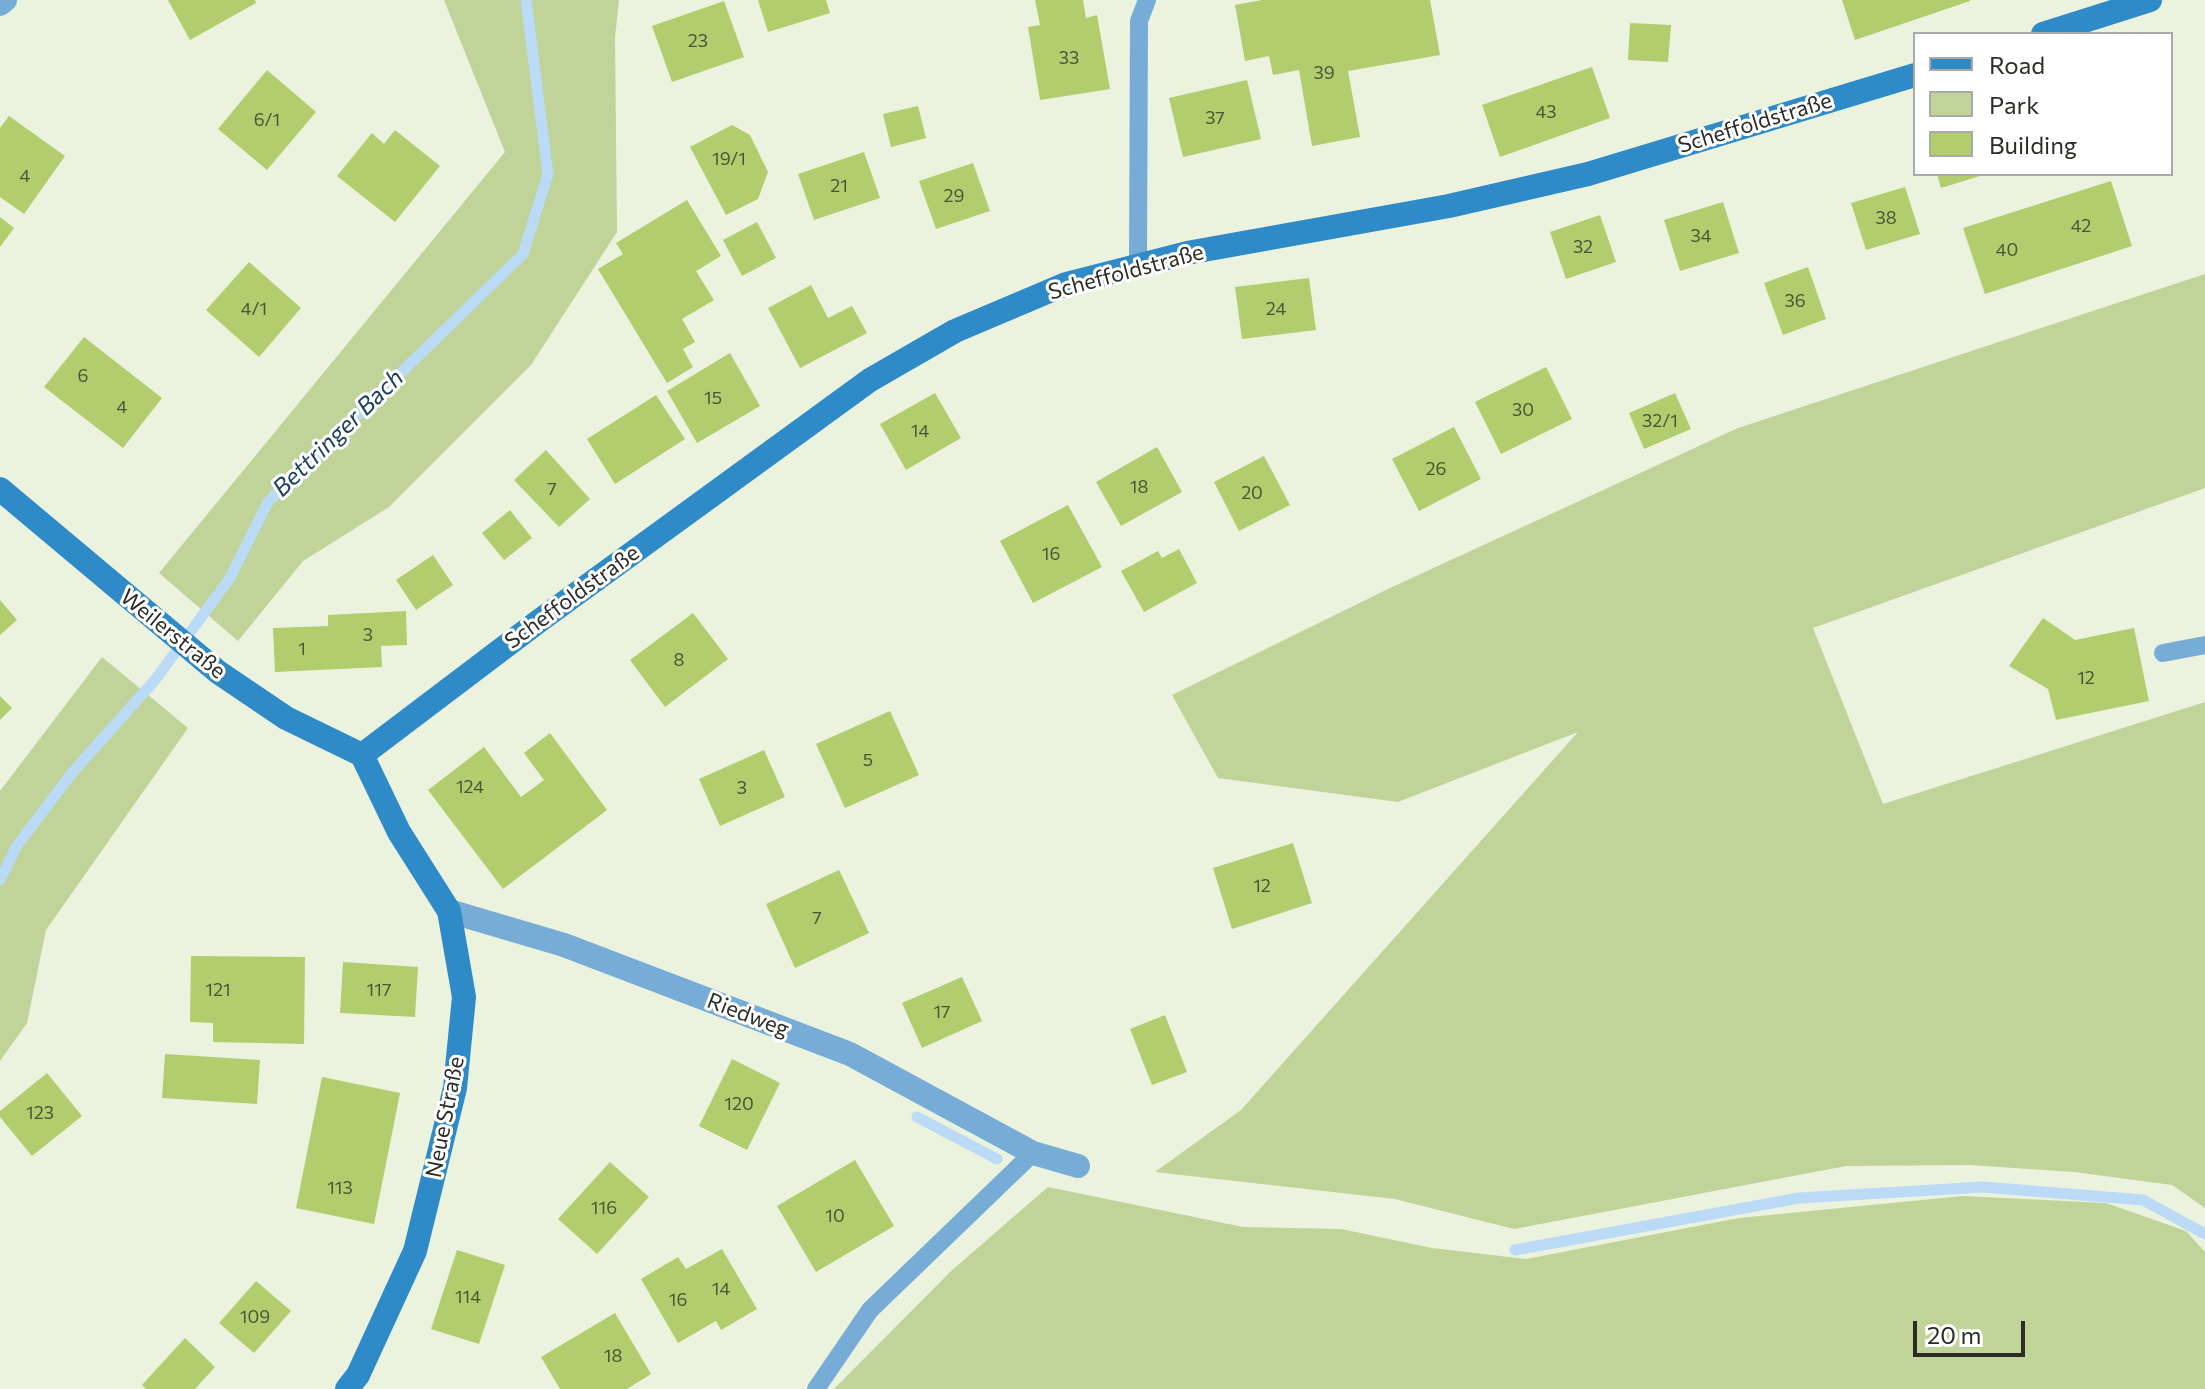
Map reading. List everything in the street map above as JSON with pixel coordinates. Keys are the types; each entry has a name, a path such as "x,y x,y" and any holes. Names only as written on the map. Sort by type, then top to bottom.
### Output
{"main road":[{"path":"2049,32 2150,0"},
{"name":"Scheffoldstraße","path":"362,755 551,612 870,380 939,339 1066,284 1187,253 1449,206 1588,174 1913,76"},
{"name":"Weilerstraße","path":"0,489 218,672 286,718 362,755"},
{"name":"Neue Straße","path":"347,1389 358,1375 415,1251 455,1088 464,997 449,911 399,832 362,755"}],"street":[{"path":"0,4 5,0"},
{"name":"Riedweg","path":"449,911 564,945 850,1054 1033,1153 1078,1166"}],"lane":[{"path":"1138,265 1139,21 1147,0"},
{"path":"2163,653 2205,645"},
{"path":"816,1389 870,1310 1033,1153"}],"green space":[{"path":"444,0 619,0 615,37 617,232 531,365 389,507 303,561 238,641 159,573 505,152"},
{"path":"2205,274 2205,488 1813,628 1883,804 2205,702 2205,1208 2172,1185 2074,1172 1970,1165 1846,1166 1514,1229 1395,1199 1155,1172 1241,1110 1578,732 1398,802 1218,778 1172,695 1390,588 1738,428"},
{"path":"102,657 188,728 46,930 27,1023 0,1061 0,791"},
{"path":"1048,1187 1243,1227 1341,1229 1432,1248 1526,1259 1739,1218 1963,1196 2106,1203 2186,1231 2205,1252 2205,1389 834,1389 951,1271"}],"building":[{"path":"168,0 255,0 256,3 190,40"},
{"path":"758,0 826,0 830,13 768,32"},
{"path":"1035,0 1083,0 1086,18 1097,15 1110,89 1040,100 1028,27 1040,25"},
{"path":"1262,0 1430,0 1440,55 1348,71 1360,137 1312,146 1299,70 1273,75 1269,56 1245,61 1235,5"},
{"path":"1842,0 1970,0 1970,1 1855,40"},
{"path":"724,1 744,57 672,82 652,26"},
{"path":"1630,23 1671,25 1668,62 1628,60"},
{"path":"1592,67 1610,118 1500,157 1482,105"},
{"path":"267,70 316,112 267,170 218,129"},
{"path":"1247,80 1261,139 1183,157 1169,98"},
{"path":"918,106 926,138 891,147 883,114"},
{"path":"9,116 65,156 24,214 0,197 0,128"},
{"path":"732,125 750,135 768,172 758,199 726,215 690,147"},
{"path":"395,130 440,166 395,222 337,176 372,133 384,144"},
{"path":"864,152 880,198 814,220 798,174"},
{"path":"973,163 990,211 936,229 919,181"},
{"path":"1938,176 1980,176 1941,188"},
{"path":"2111,181 2132,246 1985,294 1963,228"},
{"path":"1905,187 1920,234 1866,250 1851,203"},
{"path":"687,200 721,256 696,271 714,300 682,319 695,342 683,349 693,367 667,383 598,269 623,254 616,243"},
{"path":"1723,202 1739,253 1680,271 1664,220"},
{"path":"1600,215 1616,262 1566,279 1550,232"},
{"path":"0,217 14,228 0,247"},
{"path":"757,222 776,258 742,276 723,240"},
{"path":"249,262 301,308 259,357 206,310"},
{"path":"1808,267 1826,319 1783,335 1764,283"},
{"path":"1309,278 1316,330 1242,339 1235,287"},
{"path":"811,285 828,318 852,306 867,333 800,368 768,308"},
{"path":"84,337 162,398 123,448 44,387"},
{"path":"730,353 760,406 697,443 667,391"},
{"path":"1546,367 1572,419 1501,454 1475,402"},
{"path":"935,393 961,438 906,470 880,424"},
{"path":"1675,393 1691,429 1644,449 1629,413"},
{"path":"656,395 685,439 615,484 587,439"},
{"path":"1454,427 1481,479 1419,511 1392,459"},
{"path":"1157,447 1182,492 1121,526 1096,482"},
{"path":"546,450 590,499 559,527 514,480"},
{"path":"1264,456 1290,505 1239,531 1214,482"},
{"path":"1068,505 1102,567 1033,603 1000,541"},
{"path":"510,510 532,538 504,560 482,533"},
{"path":"1179,549 1197,583 1144,612 1121,571 1158,551 1162,558"},
{"path":"433,555 453,585 416,610 396,580"},
{"path":"0,600 17,620 0,635"},
{"path":"406,611 407,645 381,646 382,667 275,672 273,628 328,626 328,615"},
{"path":"693,613 728,659 665,707 630,660"},
{"path":"2043,618 2075,640 2134,628 2149,701 2056,720 2048,689 2009,666"},
{"path":"0,696 12,708 0,720"},
{"path":"890,711 919,775 845,808 816,744"},
{"path":"550,733 607,810 503,889 428,790 484,747 521,797 544,780 524,753"},
{"path":"764,750 785,797 720,826 699,779"},
{"path":"1293,843 1312,903 1232,929 1213,868"},
{"path":"839,870 869,933 795,968 766,904"},
{"path":"191,956 305,957 304,1044 213,1042 213,1023 190,1022"},
{"path":"343,962 418,967 415,1017 340,1013"},
{"path":"962,977 982,1021 922,1048 902,1003"},
{"path":"1165,1015 1187,1072 1152,1085 1130,1029"},
{"path":"165,1054 260,1060 257,1104 162,1098"},
{"path":"732,1059 780,1083 747,1150 699,1126"},
{"path":"47,1073 82,1116 32,1156 0,1117 0,1111"},
{"path":"322,1077 400,1093 374,1224 296,1208"},
{"path":"855,1160 894,1226 816,1272 777,1206"},
{"path":"610,1162 649,1197 597,1254 558,1219"},
{"path":"722,1249 757,1309 721,1330 716,1321 678,1343 641,1279 678,1257 686,1269"},
{"path":"457,1250 505,1265 479,1344 431,1329"},
{"path":"256,1281 291,1311 254,1353 219,1323"},
{"path":"615,1313 651,1374 627,1389 560,1389 541,1357"},
{"path":"185,1338 215,1367 195,1389 146,1389 142,1385"}],"waterway":[{"name":"Bettringer Bach","path":"0,880 16,847 72,773 155,680 230,578 268,502 523,254 548,174 526,0"},
{"path":"917,1117 997,1159"},
{"path":"1515,1250 1799,1198 1983,1187 2143,1200 2205,1234"}]}
